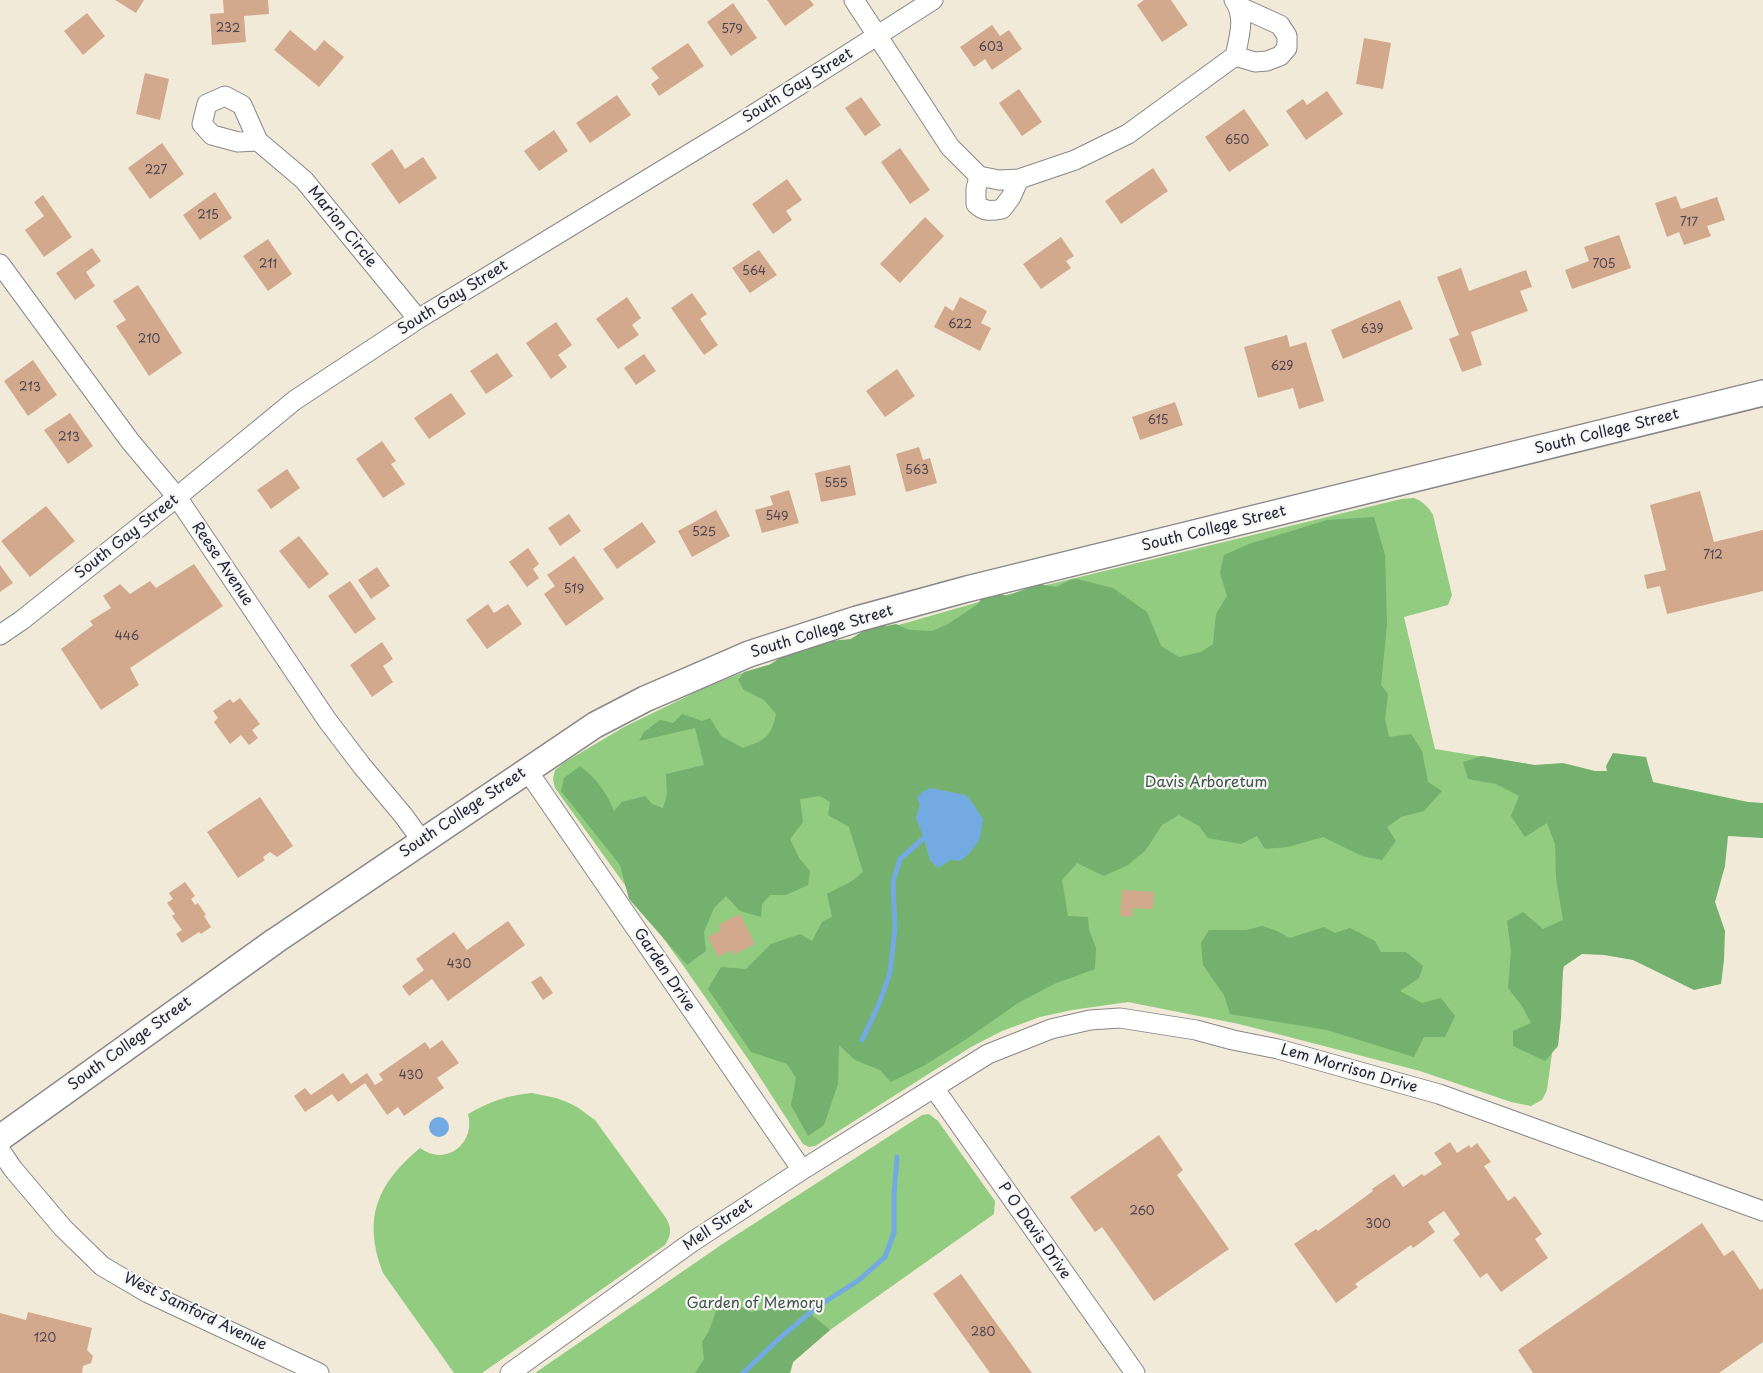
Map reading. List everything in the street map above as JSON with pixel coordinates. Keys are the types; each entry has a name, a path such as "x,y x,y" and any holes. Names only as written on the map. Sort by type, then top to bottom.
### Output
{"main road":[{"name":"South College Street","path":"0,1138 275,941 595,725 645,699 749,654 856,619 976,587 1763,393"}],"street":[{"path":"854,0 950,147 979,176 1000,180 1019,179 1075,160 1128,134 1235,56 1241,32 1236,3"},
{"name":"South Gay Street","path":"0,635 22,620 177,497 295,400 418,319 740,123 934,0"},
{"path":"1235,56 1255,62 1267,61 1280,56 1287,48 1286,36 1280,25 1236,3"},
{"name":"Marion Circle","path":"258,141 304,180 418,319"},
{"path":"979,176 976,189 976,204 982,209 991,211 1002,209 1011,197 1019,179"},
{"name":"Reese Avenue","path":"0,264 130,441 177,497 327,720 403,815 422,842"},
{"name":"Garden Drive","path":"526,770 802,1170"},
{"name":"Lem Morrison Drive","path":"934,1088 988,1054 1052,1029 1090,1020 1120,1018 1151,1022 1196,1030 1278,1049 1439,1094 1763,1211"},
{"name":"Mell Street","path":"510,1373 692,1242 802,1170 934,1088"},
{"name":"P O Davis Drive","path":"934,1088 1135,1373"},
{"name":"West Samford Avenue","path":"0,1150 13,1169 63,1228 102,1266 148,1293 319,1373"}],"green space":[{"name":"Davis Arboretum","path":"1414,498 1425,505 1433,515 1452,595 1448,605 1404,617 1435,749 1534,765 1588,789 1547,1090 1542,1100 1531,1106 1511,1102 1420,1071 1239,1024 1128,1002 1072,1010 1040,1017 1002,1031 971,1047 815,1146 809,1147 803,1144 750,1062 687,971 555,788 553,779 555,770 565,762 624,727 702,689 736,675 860,636 993,598 1401,499"},
{"path":"1374,517 1385,555 1387,624 1381,685 1388,694 1385,719 1389,737 1411,734 1422,751 1428,782 1442,791 1424,811 1401,817 1387,827 1396,841 1382,860 1362,856 1323,837 1288,847 1265,849 1257,836 1241,844 1208,838 1199,826 1179,815 1162,825 1145,851 1128,865 1104,876 1077,863 1062,880 1068,916 1088,917 1089,930 1096,948 1095,969 1054,984 1018,1003 925,1065 891,1082 880,1070 855,1060 839,1045 838,1084 824,1125 808,1136 791,1105 796,1078 787,1064 751,1052 708,989 721,967 746,969 771,944 800,934 812,941 822,922 832,917 827,894 852,881 863,872 849,827 828,815 830,802 820,796 800,799 803,822 790,839 799,858 810,871 808,885 786,895 770,895 762,904 761,917 740,911 726,896 714,908 704,932 706,951 687,965 629,899 620,865 561,791 564,778 580,766 600,786 614,811 622,802 645,796 652,804 663,808 667,794 666,774 704,765 695,728 639,741 644,732 660,720 673,723 682,714 702,721 710,718 721,736 743,748 757,743 769,733 776,714 764,700 744,690 738,680 744,672 769,665 783,656 794,645 822,632 830,641 851,639 876,622 886,626 896,624 909,630 932,631 948,624 978,604 983,596 998,593 1007,596 1038,584 1056,587 1072,579 1077,579 1113,588 1147,612 1161,646 1179,657 1201,652 1213,644 1216,614 1227,596 1220,573 1224,555 1249,544 1327,520","holes":["920,805 951,860 938,868 930,860 916,818"]},
{"path":"1613,753 1646,757 1653,782 1748,802 1763,803 1763,838 1728,836 1725,866 1715,902 1725,931 1721,984 1694,990 1633,960 1604,955 1582,954 1563,967 1558,1046 1545,1061 1513,1046 1513,1031 1531,1023 1522,1006 1508,988 1511,951 1507,921 1523,912 1543,929 1563,920 1556,878 1555,844 1547,823 1525,837 1511,816 1519,796 1496,784 1468,779 1463,762 1482,756 1534,765 1563,763 1595,771 1607,771 1606,766"},
{"path":"1262,926 1290,938 1324,927 1335,933 1350,928 1375,941 1381,952 1406,952 1423,966 1419,978 1400,991 1422,1003 1441,998 1455,1016 1445,1037 1424,1037 1414,1057 1327,1030 1230,1014 1224,995 1203,965 1201,943 1209,930 1246,930"},
{"path":"532,1093 567,1102 595,1120 666,1218 670,1235 665,1245 482,1373 454,1373 383,1273 374,1235 374,1219 378,1203 393,1175 420,1148 439,1155 448,1154 463,1143 467,1135 469,1125 468,1114 499,1100 515,1095"},
{"name":"Garden of Memory","path":"929,1114 938,1121 995,1201 994,1214 830,1330 793,1362 790,1373 535,1373 724,1243 922,1115"},
{"path":"793,1299 830,1330 793,1362 790,1373 695,1373 704,1359 702,1342 709,1331 716,1311 734,1304 751,1312 775,1307"}],"water":[{"path":"930,788 966,795 983,819 980,839 969,854 960,861 951,860 938,868 930,860 916,818 920,805 917,798 922,792"},
{"path":"439,1117 446,1120 449,1127 446,1134 439,1137 432,1134 429,1127 432,1120"}],"building":[{"path":"115,0 144,0 136,13"},
{"path":"223,0 268,0 269,14 244,16 246,42 212,45 210,14 224,13"},
{"path":"767,0 810,0 814,5 785,26"},
{"path":"1144,0 1171,0 1188,25 1162,42 1137,5"},
{"path":"733,3 757,38 731,56 707,22"},
{"path":"87,13 105,36 83,55 64,31"},
{"path":"992,25 1000,36 1009,30 1022,49 992,70 985,59 974,67 960,47"},
{"path":"290,30 315,51 324,40 344,57 319,87 274,50"},
{"path":"1364,38 1391,43 1383,89 1356,84"},
{"path":"688,43 704,66 659,96 651,84 659,78 651,68"},
{"path":"145,73 169,79 160,120 136,114"},
{"path":"1019,89 1042,122 1022,136 999,103"},
{"path":"1327,91 1343,114 1306,140 1286,111 1303,99 1307,105"},
{"path":"617,95 631,115 590,143 576,123"},
{"path":"861,97 881,125 865,136 845,108"},
{"path":"1244,109 1269,145 1229,172 1205,137"},
{"path":"554,130 568,151 539,171 524,151"},
{"path":"162,143 184,174 150,199 128,168"},
{"path":"900,148 930,190 910,204 881,162"},
{"path":"392,149 405,169 423,157 437,178 399,204 371,164"},
{"path":"1153,168 1168,191 1121,224 1105,201"},
{"path":"787,179 802,200 786,211 792,220 773,234 752,204"},
{"path":"215,192 232,218 200,240 183,215"},
{"path":"43,195 72,237 44,257 25,230 44,216 34,202"},
{"path":"1676,196 1681,209 1717,197 1725,220 1707,226 1711,236 1684,245 1679,232 1667,237 1655,203"},
{"path":"925,217 944,236 900,283 880,264"},
{"path":"1619,235 1631,268 1572,289 1565,270 1589,261 1584,247"},
{"path":"1061,237 1074,256 1066,261 1071,268 1041,289 1023,264"},
{"path":"268,239 292,274 268,291 243,256"},
{"path":"92,248 101,261 86,272 95,286 75,300 56,273"},
{"path":"759,250 777,275 750,293 732,268"},
{"path":"1461,268 1469,291 1526,270 1532,287 1520,291 1528,311 1471,332 1482,365 1462,372 1449,339 1459,335 1437,277"},
{"path":"138,285 182,353 149,376 116,326 126,320 113,301"},
{"path":"692,293 707,314 700,319 718,345 704,355 671,308"},
{"path":"627,297 641,318 632,325 639,335 618,349 596,319"},
{"path":"960,297 987,311 981,323 991,328 980,351 934,327 945,306 953,311"},
{"path":"1400,300 1413,329 1343,359 1331,330"},
{"path":"556,322 572,345 558,355 567,367 551,379 526,343"},
{"path":"1287,335 1290,347 1306,342 1324,401 1299,409 1293,388 1258,398 1244,347"},
{"path":"497,353 513,376 486,394 470,371"},
{"path":"644,354 656,371 636,385 624,368"},
{"path":"33,360 57,395 28,416 4,381"},
{"path":"897,369 915,396 885,417 866,391"},
{"path":"451,393 466,414 429,439 414,418"},
{"path":"1175,402 1183,425 1140,440 1132,417"},
{"path":"70,413 93,446 68,464 44,430"},
{"path":"382,441 396,461 391,464 405,484 383,498 356,459"},
{"path":"919,447 923,460 930,458 937,483 906,492 896,454"},
{"path":"850,465 856,495 821,502 815,473"},
{"path":"287,469 300,488 271,509 257,490"},
{"path":"789,490 799,523 762,533 755,510 773,505 770,496"},
{"path":"1700,491 1714,542 1763,530 1763,591 1667,614 1660,586 1647,589 1644,575 1666,570 1650,505"},
{"path":"46,506 75,541 30,577 1,541"},
{"path":"716,510 730,536 692,557 678,531"},
{"path":"569,514 581,531 560,546 548,528"},
{"path":"642,522 656,542 617,569 603,549"},
{"path":"299,536 329,574 309,589 279,551"},
{"path":"528,548 539,564 533,569 539,578 527,587 509,562"},
{"path":"574,556 604,599 566,626 544,594 555,586 547,575"},
{"path":"194,564 223,606 130,668 139,685 101,710 61,649 93,625 90,621 111,608 103,596 120,584 130,594 150,581 156,588"},
{"path":"0,565 13,583 0,592"},
{"path":"377,567 390,586 371,599 358,580"},
{"path":"350,581 376,619 355,634 328,596"},
{"path":"488,604 494,613 508,604 522,624 487,649 466,620"},
{"path":"382,642 393,659 383,666 393,682 372,697 350,665"},
{"path":"240,698 260,724 252,730 258,738 249,745 241,735 230,744 214,722 218,718 213,711 230,699 233,703"},
{"path":"260,797 293,846 277,857 270,852 263,857 265,860 238,878 207,832"},
{"path":"185,882 195,896 191,899 195,905 198,903 211,927 182,943 176,934 182,930 172,916 175,914 167,903 173,899 169,893"},
{"path":"1122,890 1154,892 1153,909 1133,908 1132,917 1120,916"},
{"path":"740,914 755,944 733,955 731,950 718,957 708,937 721,930 718,925"},
{"path":"508,921 525,945 448,1001 432,979 409,996 402,986 424,970 416,959 454,932 467,950"},
{"path":"541,976 553,993 543,1000 531,982"},
{"path":"442,1040 459,1063 437,1078 444,1088 404,1116 398,1107 387,1115 365,1083 338,1102 332,1094 305,1112 294,1096 305,1088 311,1095 343,1073 351,1084 367,1073 375,1085 383,1080 379,1074 425,1042 430,1049"},
{"path":"1159,1135 1183,1170 1177,1175 1229,1249 1154,1301 1102,1227 1095,1232 1070,1197"},
{"path":"1450,1142 1457,1153 1469,1145 1471,1148 1477,1143 1491,1162 1484,1166 1508,1201 1515,1196 1542,1234 1535,1239 1548,1258 1501,1292 1487,1273 1480,1278 1453,1240 1460,1234 1444,1211 1428,1222 1435,1232 1413,1248 1411,1245 1355,1284 1358,1287 1336,1303 1294,1244 1316,1229 1318,1231 1394,1174 1403,1187 1422,1174 1424,1176 1442,1164 1434,1153"},
{"path":"1702,1223 1724,1256 1733,1250 1760,1290 1763,1288 1763,1342 1719,1373 1533,1373 1518,1350"},
{"path":"961,1274 1032,1373 990,1373 933,1294"},
{"path":"28,1312 92,1328 87,1350 93,1356 91,1363 83,1366 82,1373 0,1373 0,1313 26,1320"}],"waterway":[{"path":"862,1040 879,1004 890,973 895,928 893,882 900,859 924,838"},
{"path":"743,1373 782,1336 817,1307 859,1280 885,1257 894,1233 897,1157"}]}
